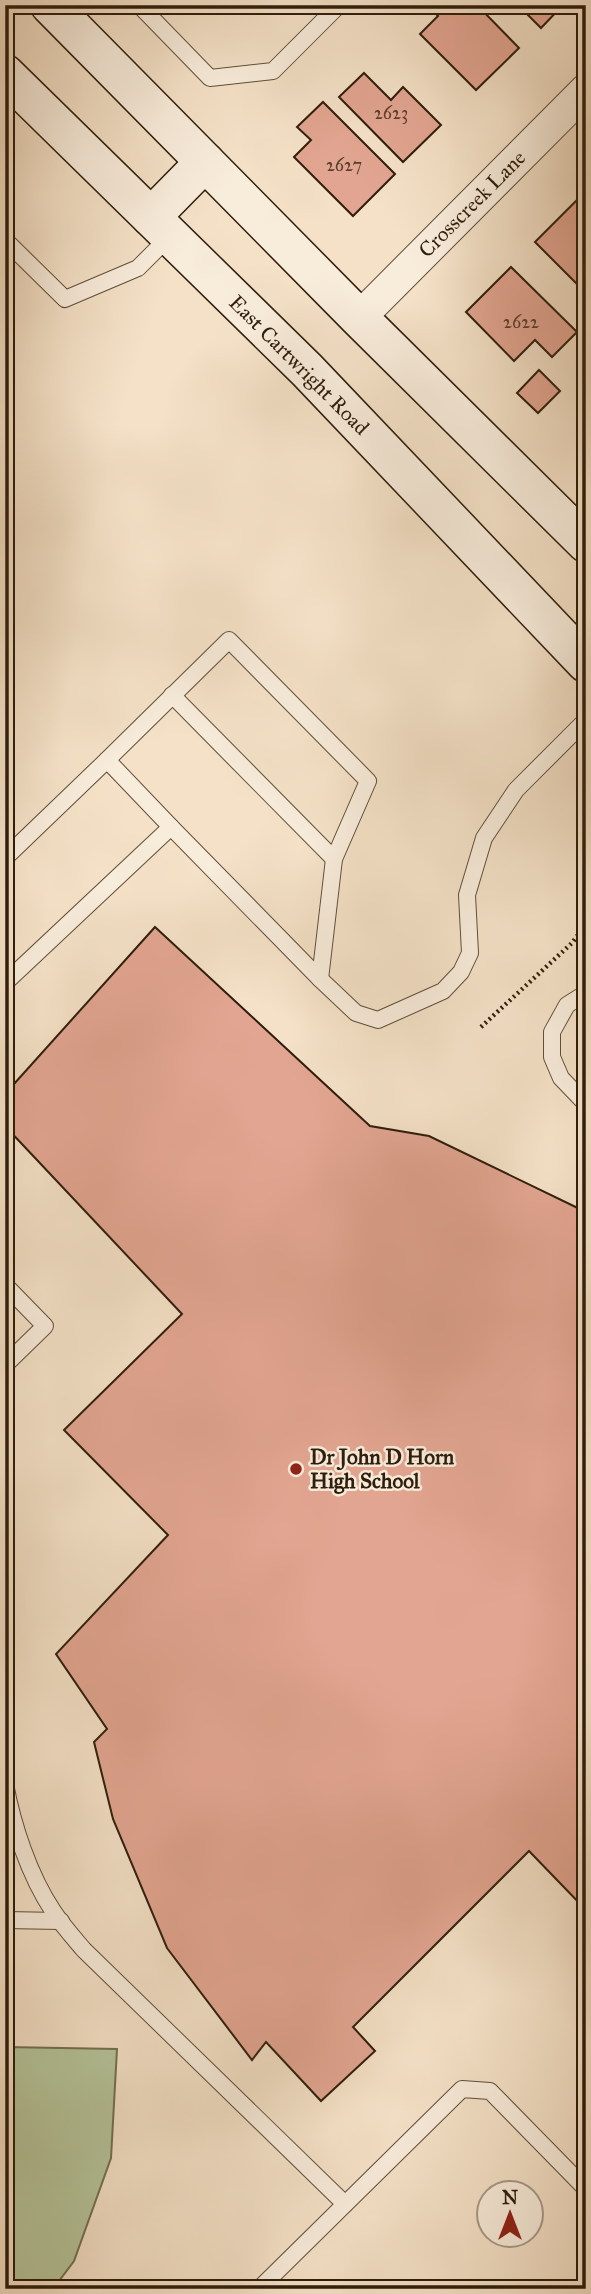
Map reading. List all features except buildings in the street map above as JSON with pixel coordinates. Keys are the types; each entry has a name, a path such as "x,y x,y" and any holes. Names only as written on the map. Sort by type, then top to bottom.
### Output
{"main road":[{"path":"50,5 586,543"},
{"name":"East Cartwright Road","path":"5,74 314,378 586,663"},
{"path":"160,226 205,162"}],"street":[{"name":"Crosscreek Lane","path":"359,318 586,90"}],"lane":[{"path":"139,5 210,78 273,71 339,5"},
{"path":"5,240 65,299 138,268 160,226"},
{"path":"5,858 229,640 368,781 334,859 320,979"},
{"path":"172,695 334,859"},
{"path":"107,760 320,979 356,1013 378,1020 443,991 461,972 470,953 467,895 484,838 516,790 586,720"},
{"path":"5,983 171,827"},
{"path":"586,992 567,1005 552,1032 552,1057 561,1078 586,1104"},
{"path":"5,1285 45,1326 5,1365"},
{"path":"5,1784 8,1801 30,1865 52,1911 83,1950 345,2204"},
{"path":"5,1920 61,1922"},
{"path":"260,2289 462,2089 491,2091 586,2189"}],"path":[{"path":"481,1027 572,943 586,924"}],"green space":[{"path":"5,2047 117,2049 111,2158 74,2261 53,2289 5,2289"}],"place":[{"name":"Dr John D Horn High School","path":"296,1469"}]}
